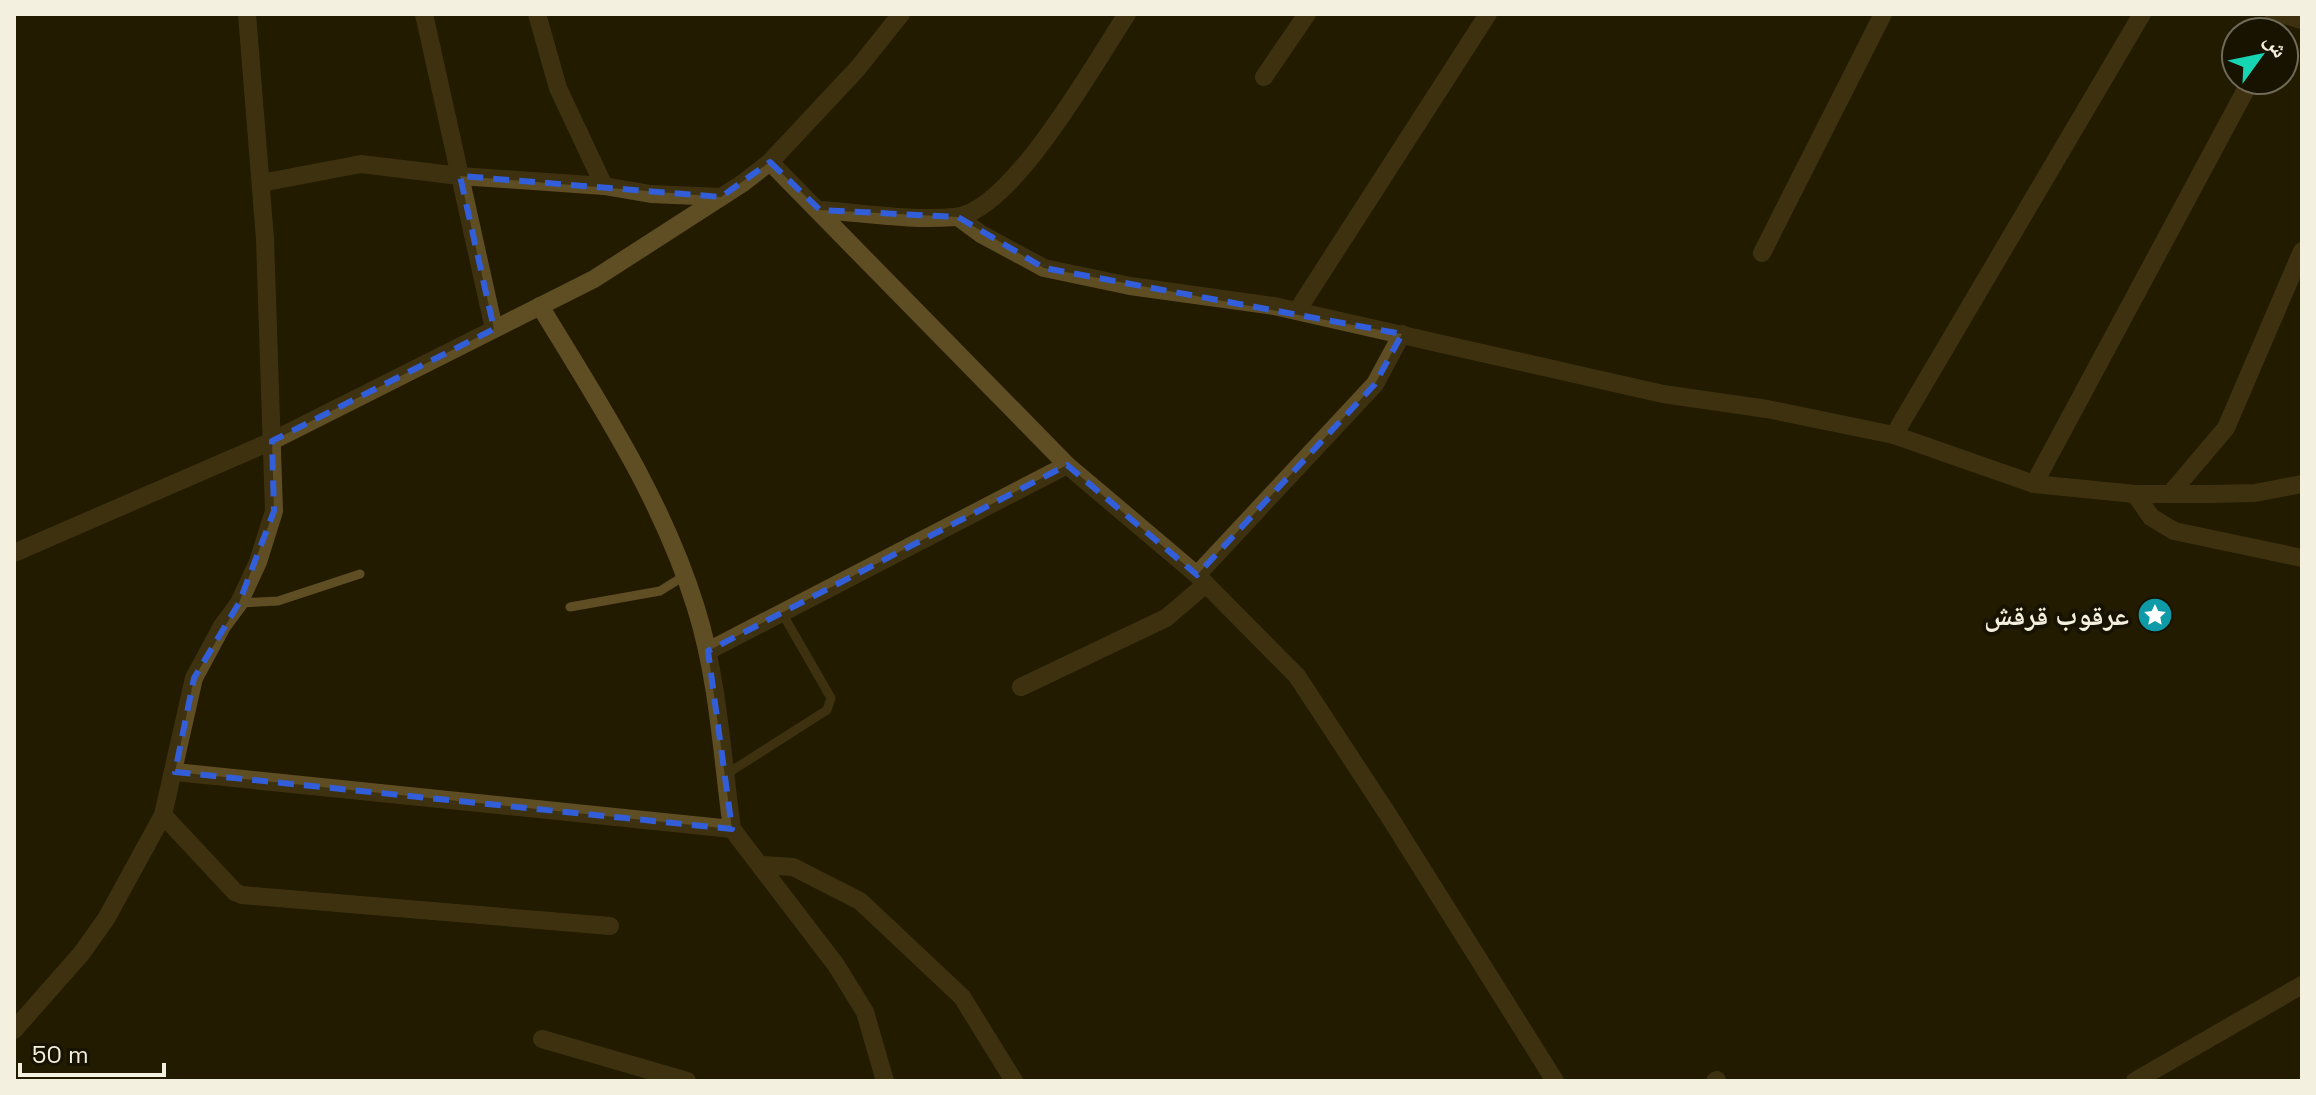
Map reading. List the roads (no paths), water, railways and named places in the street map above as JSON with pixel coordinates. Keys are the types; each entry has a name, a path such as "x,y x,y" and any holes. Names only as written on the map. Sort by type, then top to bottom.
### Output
{"street":[{"path":"14,1030 81,954 106,919 163,815 194,678 222,626 239,603 258,562 274,511 261,183 247,14"},
{"path":"424,14 494,329"},
{"path":"537,14 558,88 604,186"},
{"path":"14,553 272,441 594,279 770,162 858,68 901,14"},
{"path":"820,210 958,217 991,199 1027,164 1127,14"},
{"path":"1264,77 1307,14"},
{"path":"1297,311 1488,14"},
{"path":"1762,253 1883,14"},
{"path":"1894,435 2142,14"},
{"path":"2278,14 2302,20"},
{"path":"2034,484 2242,96"},
{"path":"770,162 1067,465 1201,580 1297,676 1555,1081"},
{"path":"261,183 361,164 460,176 604,186 651,194 721,197"},
{"path":"958,217 981,234 1044,268 1130,286 1297,311 1663,394 1767,409 1894,435 2034,484 2135,494 2255,493 2302,484"},
{"path":"2170,494 2226,428 2302,251"},
{"path":"540,306 626,446 684,576 708,651 732,829 763,865 805,928 836,965 865,1012 884,1076 866,1081"},
{"path":"1021,687 1166,618 1375,384 1402,334"},
{"path":"708,651 1067,465"},
{"path":"2135,494 2151,517 2174,531 2302,558"},
{"path":"175,772 732,829"},
{"path":"163,815 235,892 242,895 610,926"},
{"path":"763,865 793,867 860,901 962,997 1014,1081"},
{"path":"2135,1081 2302,985"},
{"path":"542,1039 687,1081"}],"lane":[{"path":"239,603 278,601 360,574"},
{"path":"570,607 660,591 684,576"},
{"path":"725,775 827,710 831,698 782,612"}],"place":[{"name":"عرقوب قرقش","path":"2155,615"}]}
